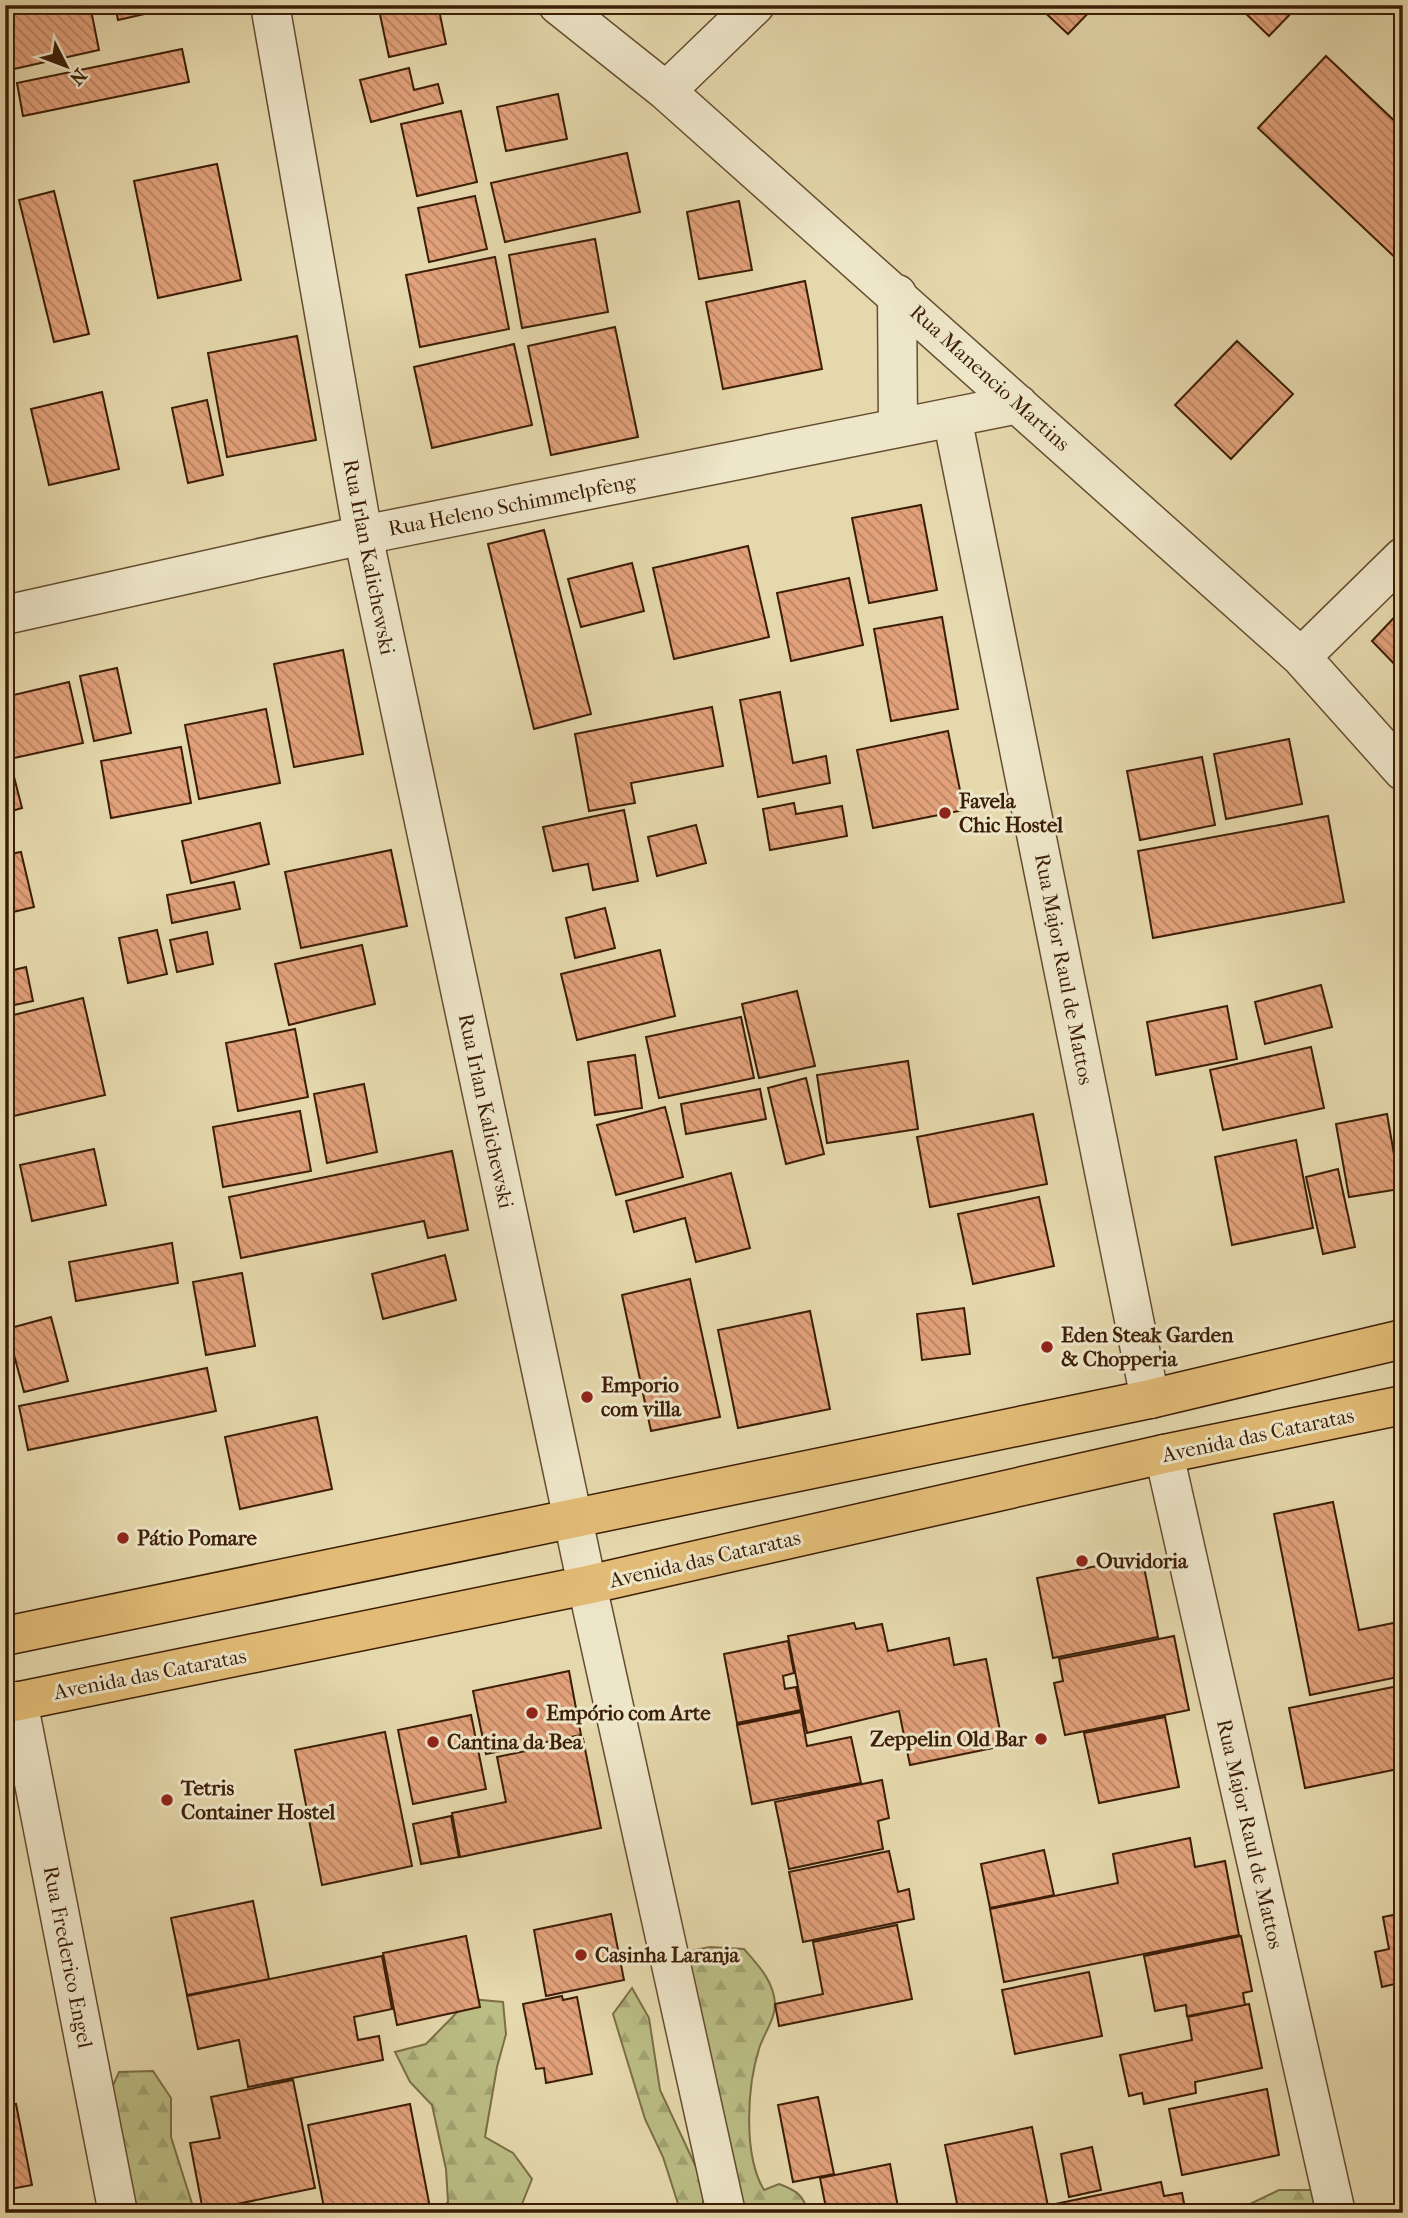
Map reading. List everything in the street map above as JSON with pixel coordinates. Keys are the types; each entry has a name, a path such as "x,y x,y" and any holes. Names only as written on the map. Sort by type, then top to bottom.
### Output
{"main road":[{"path":"5,1636 1150,1399 1403,1339"},
{"name":"Avenida das Cataratas","path":"11,1702 587,1586 1164,1454 1403,1405"}],"street":[{"name":"Rua Irlan Kalichewski","path":"270,5 363,535 587,1586 726,2213"},
{"name":"Rua Manencio Martins","path":"558,5 666,91 897,294 1301,657 1403,771"},
{"path":"666,91 755,5"},
{"path":"897,294 898,427"},
{"name":"Rua Heleno Schimmelpfeng","path":"5,615 363,535 1018,404"},
{"name":"Rua Major Raul de Mattos","path":"952,417 1150,1399"},
{"path":"1301,657 1403,557"},
{"name":"Rua Major Raul de Mattos","path":"1164,1454 1336,2213"},
{"name":"Rua Frederico Engel","path":"11,1702 118,2213"}],"green space":[{"path":"710,1947 744,1949 764,1973 774,1995 775,2009 759,2049 752,2082 750,2140 757,2175 764,2190 779,2184 790,2189 801,2197 807,2213 725,2213 679,1953"},
{"path":"632,1988 649,2018 660,2090 703,2182 703,2213 681,2213 663,2157 645,2119 613,2014"},
{"path":"470,1999 503,2002 506,2034 497,2067 485,2137 513,2153 532,2179 520,2209 515,2213 435,2213 448,2202 446,2169 432,2105 410,2082 395,2052 426,2044"},
{"path":"153,2071 171,2098 171,2137 195,2213 112,2213 106,2101 119,2072"},
{"path":"1279,2190 1314,2190 1337,2213 1288,2213 1252,2203"}],"building":[{"path":"5,5 90,5 99,50 5,71"},
{"path":"115,5 180,5 180,6 118,20"},
{"path":"378,5 438,5 446,44 389,57"},
{"path":"1037,5 1096,5 1068,34"},
{"path":"1237,5 1299,5 1269,36"},
{"path":"182,49 189,82 23,116 17,83"},
{"path":"1326,56 1403,129 1403,265 1258,128"},
{"path":"409,68 414,90 438,84 443,103 371,122 360,80"},
{"path":"558,94 567,139 506,151 497,107"},
{"path":"461,111 477,182 417,196 401,124"},
{"path":"627,153 640,212 505,242 491,183"},
{"path":"217,164 241,280 158,298 134,181"},
{"path":"54,191 89,334 54,342 19,200"},
{"path":"475,196 487,249 429,262 418,208"},
{"path":"739,201 752,270 699,279 687,212"},
{"path":"595,239 608,312 522,328 509,255"},
{"path":"495,257 509,329 420,347 406,275"},
{"path":"805,281 822,369 723,389 706,302"},
{"path":"615,327 638,437 551,455 528,346"},
{"path":"297,336 316,440 227,457 208,353"},
{"path":"1237,341 1293,394 1231,459 1175,405"},
{"path":"514,344 532,425 432,448 414,367"},
{"path":"102,392 119,469 49,485 31,409"},
{"path":"207,400 223,475 188,483 172,408"},
{"path":"921,505 937,590 869,603 852,518"},
{"path":"544,530 591,714 534,729 488,544"},
{"path":"748,546 769,637 674,659 653,568"},
{"path":"632,563 644,611 581,627 568,579"},
{"path":"849,578 863,645 791,661 777,593"},
{"path":"1403,608 1403,673 1372,641"},
{"path":"942,617 958,709 891,721 874,629"},
{"path":"343,650 363,754 294,767 274,664"},
{"path":"117,668 131,733 94,741 80,676"},
{"path":"69,682 83,743 5,760 5,697"},
{"path":"780,692 793,763 826,756 830,783 758,797 740,700"},
{"path":"712,707 723,766 631,783 635,803 589,811 575,734"},
{"path":"266,709 280,783 199,799 185,725"},
{"path":"948,731 964,810 873,828 857,750"},
{"path":"1289,739 1302,804 1226,819 1214,754"},
{"path":"181,747 191,803 111,818 101,761"},
{"path":"1202,757 1215,825 1140,840 1127,771"},
{"path":"12,769 22,808 5,813 5,771"},
{"path":"794,803 796,814 842,806 847,836 770,850 763,809"},
{"path":"624,810 638,881 593,890 588,864 553,871 543,827"},
{"path":"1328,816 1344,902 1153,938 1138,851"},
{"path":"260,823 269,864 191,883 182,841"},
{"path":"696,825 706,863 657,876 648,837"},
{"path":"391,850 407,926 301,948 285,872"},
{"path":"21,852 34,907 5,914 5,855"},
{"path":"234,882 240,909 172,923 167,895"},
{"path":"605,908 615,948 575,958 566,918"},
{"path":"157,930 167,974 128,983 119,938"},
{"path":"207,932 213,964 177,972 170,940"},
{"path":"362,945 375,1004 289,1025 275,964"},
{"path":"660,950 675,1016 577,1040 561,974"},
{"path":"26,967 33,1001 5,1007 5,972"},
{"path":"1321,985 1332,1027 1265,1044 1255,1002"},
{"path":"797,991 815,1066 759,1078 742,1004"},
{"path":"83,998 105,1095 5,1118 5,1017"},
{"path":"1227,1006 1237,1059 1156,1075 1147,1022"},
{"path":"741,1017 754,1078 659,1098 646,1037"},
{"path":"295,1029 308,1097 238,1111 226,1043"},
{"path":"1311,1047 1324,1108 1223,1130 1210,1070"},
{"path":"635,1055 642,1108 595,1115 588,1062"},
{"path":"908,1061 918,1129 827,1143 817,1075"},
{"path":"806,1078 824,1154 786,1164 768,1088"},
{"path":"364,1084 377,1152 327,1163 314,1094"},
{"path":"760,1089 766,1119 686,1134 681,1104"},
{"path":"665,1107 683,1177 616,1195 597,1125"},
{"path":"1403,1108 1403,1131 1398,1109"},
{"path":"300,1111 311,1171 223,1187 213,1127"},
{"path":"1033,1114 1047,1184 930,1207 917,1137"},
{"path":"1387,1114 1400,1189 1349,1197 1336,1124"},
{"path":"1296,1140 1313,1228 1232,1245 1215,1157"},
{"path":"94,1149 106,1205 32,1221 20,1165"},
{"path":"452,1151 468,1230 428,1238 424,1221 241,1258 229,1197"},
{"path":"1338,1169 1355,1247 1323,1254 1306,1177"},
{"path":"731,1173 750,1248 696,1262 685,1218 634,1232 626,1201"},
{"path":"1039,1197 1054,1266 973,1284 958,1214"},
{"path":"172,1243 178,1283 76,1301 69,1262"},
{"path":"445,1255 456,1300 383,1319 372,1274"},
{"path":"242,1273 255,1346 206,1355 193,1282"},
{"path":"690,1279 720,1417 651,1431 622,1295"},
{"path":"964,1308 970,1354 922,1360 917,1314"},
{"path":"810,1311 830,1409 738,1428 718,1330"},
{"path":"51,1317 68,1381 24,1392 7,1329"},
{"path":"207,1368 216,1411 28,1450 19,1406"},
{"path":"317,1417 332,1489 240,1509 225,1437"},
{"path":"1333,1502 1359,1630 1403,1621 1403,1676 1310,1695 1274,1514"},
{"path":"1142,1557 1158,1637 1053,1658 1037,1578"},
{"path":"854,1623 856,1629 882,1624 888,1651 949,1638 954,1665 986,1659 1003,1746 910,1765 899,1711 807,1733 788,1636"},
{"path":"1174,1636 1189,1710 1065,1735 1054,1683 1063,1681 1059,1659"},
{"path":"788,1641 794,1673 783,1676 785,1689 796,1687 801,1710 737,1723 724,1654"},
{"path":"569,1671 581,1735 486,1754 473,1691"},
{"path":"1403,1685 1403,1768 1305,1788 1289,1708"},
{"path":"801,1712 807,1746 851,1737 861,1783 752,1804 737,1725"},
{"path":"471,1715 486,1789 413,1804 398,1730"},
{"path":"1165,1717 1179,1787 1099,1803 1084,1733"},
{"path":"385,1732 412,1866 322,1885 295,1750"},
{"path":"583,1739 601,1828 460,1857 452,1813 506,1802 497,1757"},
{"path":"882,1780 889,1818 878,1821 883,1849 789,1869 775,1802"},
{"path":"451,1816 459,1857 421,1864 413,1824"},
{"path":"1190,1838 1195,1867 1225,1861 1239,1935 1004,1982 990,1909 1118,1883 1113,1854"},
{"path":"1044,1850 1054,1895 990,1908 981,1864"},
{"path":"889,1851 898,1892 909,1889 914,1919 803,1942 789,1872"},
{"path":"253,1901 269,1979 187,1995 171,1918"},
{"path":"1403,1913 1403,1982 1382,1987 1375,1952 1389,1949 1383,1917"},
{"path":"611,1914 624,1980 546,1996 534,1930"},
{"path":"5,1918 12,1951 5,1953"},
{"path":"897,1925 912,1999 779,2026 775,2004 823,1994 813,1942"},
{"path":"466,1936 480,2007 397,2025 383,1953"},
{"path":"1241,1936 1252,1991 1243,1993 1245,2005 1187,2016 1186,2005 1155,2011 1144,1956"},
{"path":"382,1956 392,2009 354,2017 358,2040 379,2036 383,2060 248,2087 239,2040 198,2049 187,1996"},
{"path":"1089,1972 1102,2036 1015,2054 1002,1990"},
{"path":"562,1996 563,2000 577,1997 592,2074 546,2083 544,2068 536,2069 523,2004"},
{"path":"1249,2004 1262,2068 1195,2082 1196,2093 1144,2104 1142,2093 1129,2096 1120,2055 1192,2040 1188,2017"},
{"path":"5,2072 11,2100 5,2101"},
{"path":"293,2080 315,2188 203,2211 190,2143 220,2138 211,2097"},
{"path":"1267,2089 1279,2155 1182,2175 1169,2109"},
{"path":"818,2097 834,2174 793,2182 778,2105"},
{"path":"16,2104 32,2185 5,2190 5,2106"},
{"path":"410,2104 431,2213 325,2213 308,2125"},
{"path":"1032,2127 1048,2206 1015,2213 959,2213 945,2145"},
{"path":"1092,2147 1101,2190 1069,2197 1061,2154"},
{"path":"890,2164 899,2213 827,2213 820,2178"},
{"path":"1161,2182 1164,2196 1182,2193 1186,2213 1056,2213 1055,2204"},
{"path":"323,2208 323,2213 301,2213"}],"place":[{"name":"Favela Chic Hostel","path":"945,813"},
{"name":"Eden Steak Garden & Chopperia","path":"1047,1347"},
{"name":"Emporio com villa","path":"587,1397"},
{"name":"Pátio Pomare","path":"123,1538"},
{"name":"Ouvidoria","path":"1082,1561"},
{"name":"Empório com Arte","path":"532,1713"},
{"name":"Zeppelin Old Bar","path":"1041,1739"},
{"name":"Cantina da Bea","path":"433,1742"},
{"name":"Tetris Container Hostel","path":"167,1800"},
{"name":"Casinha Laranja","path":"581,1955"}]}
